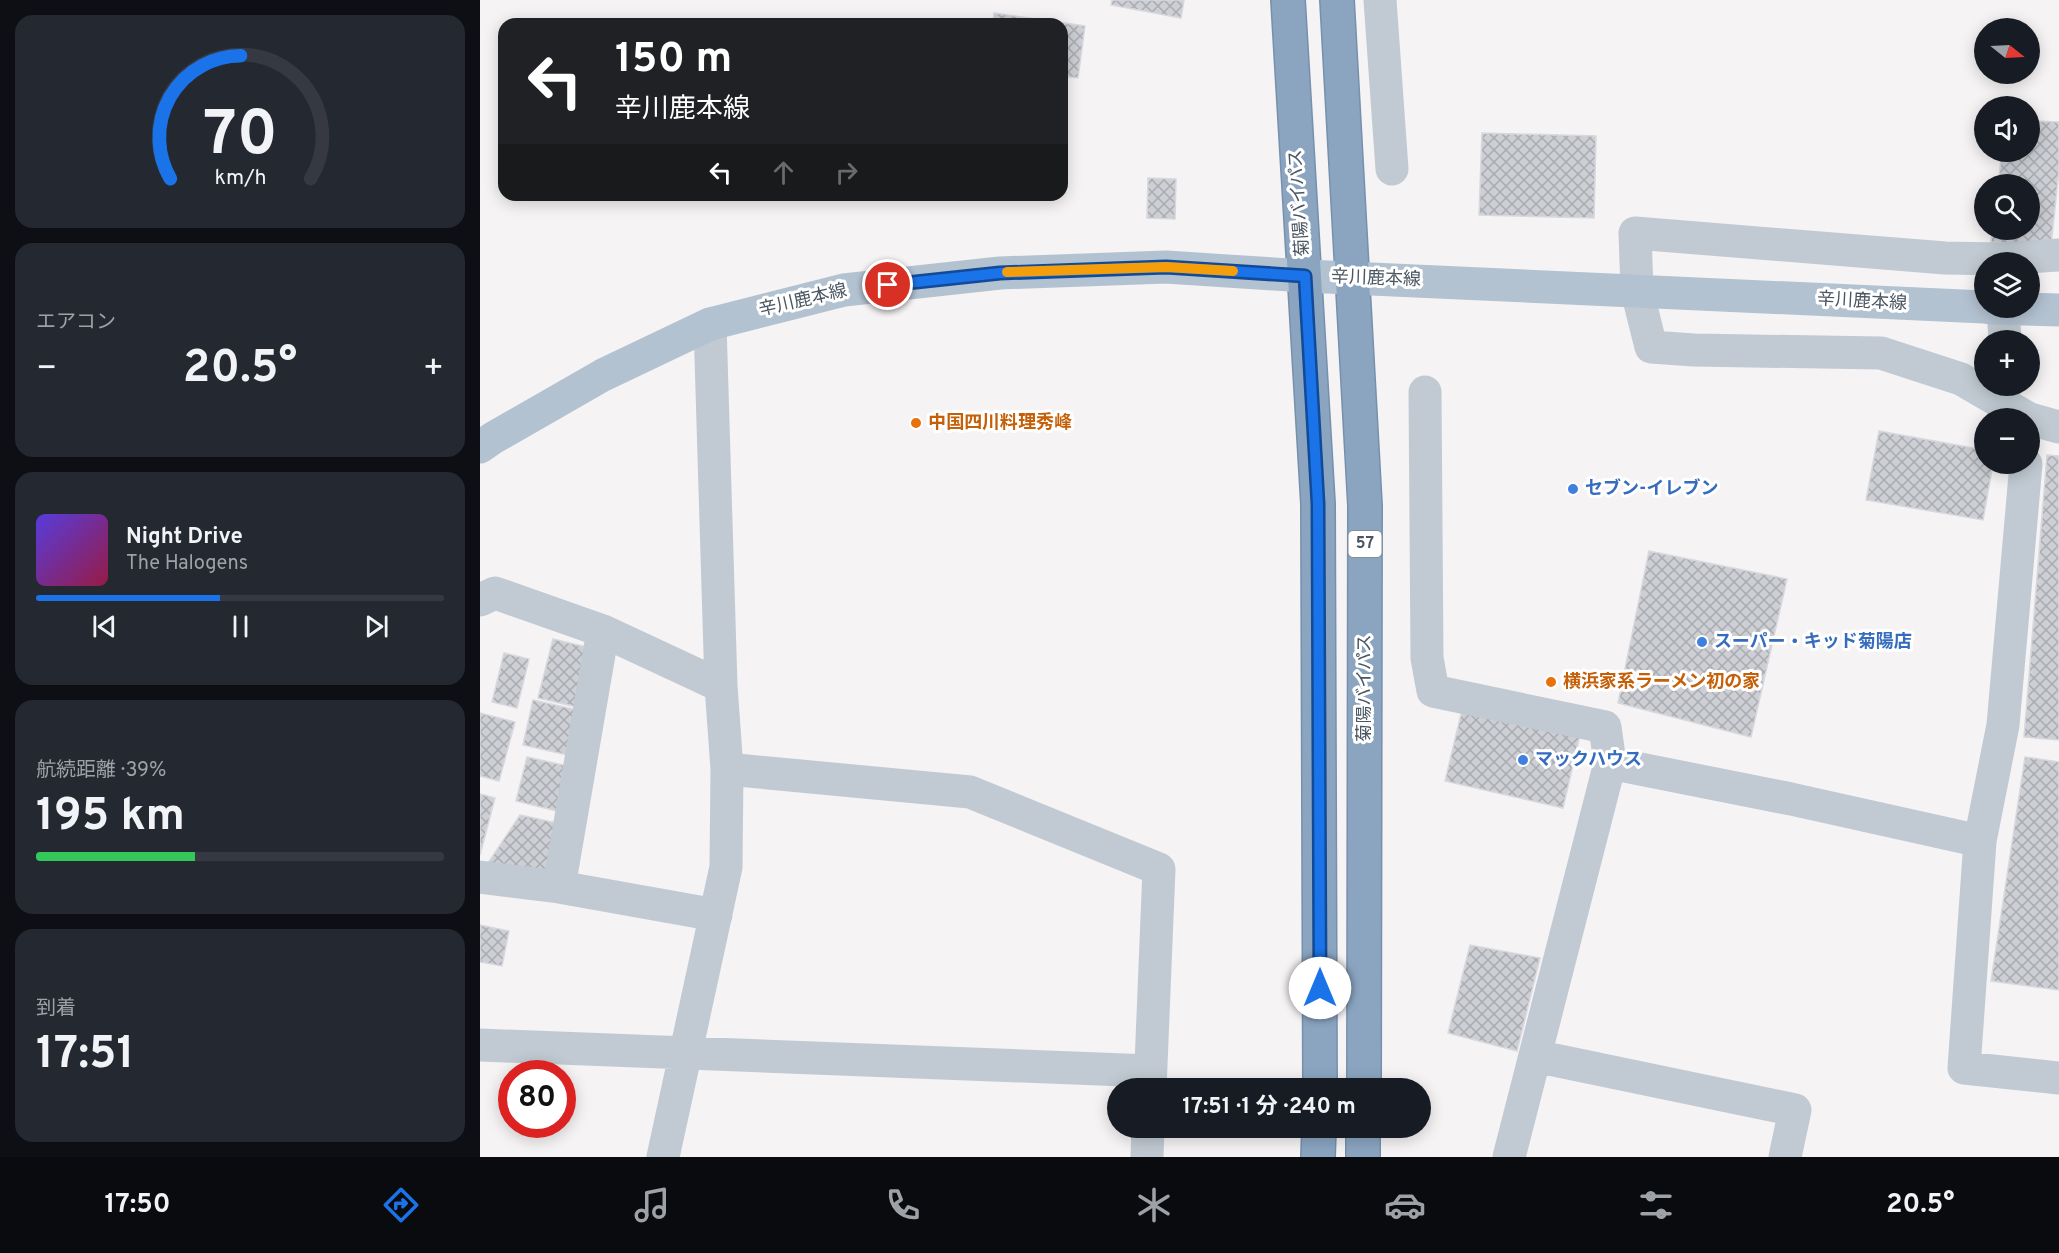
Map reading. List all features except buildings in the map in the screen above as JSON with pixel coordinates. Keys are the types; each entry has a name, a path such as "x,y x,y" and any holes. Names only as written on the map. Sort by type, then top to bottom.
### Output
{"highway":[{"name":"菊陽バイパス","path":"1288,0 1318,504 1320,1078"},
{"name":"菊陽バイパス","path":"1337,0 1365,506 1364,1078"},
{"path":"1318,1157 1319,1138"},
{"path":"1363,1157 1364,1138"}],"main road":[{"name":"辛川鹿本線","path":"480,447 603,375 710,324 844,290 1000,273 1166,267 1305,276 1974,307"},
{"path":"2040,309 2059,310"}],"street":[{"path":"1380,0 1392,169"},
{"path":"1974,260 1635,233 1637,291 1652,347 1694,350 1881,353 1961,379 2019,408"},
{"path":"2040,257 2059,255"},
{"path":"663,1157 726,867 727,769 721,686 710,324"},
{"path":"1425,392 1427,658 1433,691 1605,727 1610,763 1509,1157"},
{"path":"2040,418 2059,427"},
{"path":"2025,474 2003,725 1980,841 1964,1068 2059,1078"},
{"path":"480,600 495,593 603,631 721,686"},
{"path":"559,887 603,631"},
{"path":"1610,763 1791,799 1980,841"},
{"path":"727,769 970,792 1159,869 1150,1078"},
{"path":"480,877 559,887 716,915"},
{"path":"480,1045 686,1053 1116,1078"},
{"path":"1535,1056 1795,1110 1785,1157"},
{"path":"1147,1157 1148,1138"}],"slow traffic":[{"path":"1007,272 1166,267 1233,271"}],"place":[{"name":"中国四川料理秀峰","path":"916,423"},
{"name":"セブン-イレブン","path":"1573,489"},
{"name":"スーパー・キッド菊陽店","path":"1702,642"},
{"name":"横浜家系ラーメン初の家","path":"1551,682"},
{"name":"マックハウス","path":"1523,760"}],"route":[{"path":"888,285 1000,273 1166,267 1305,276 1318,504 1320,988"}]}
